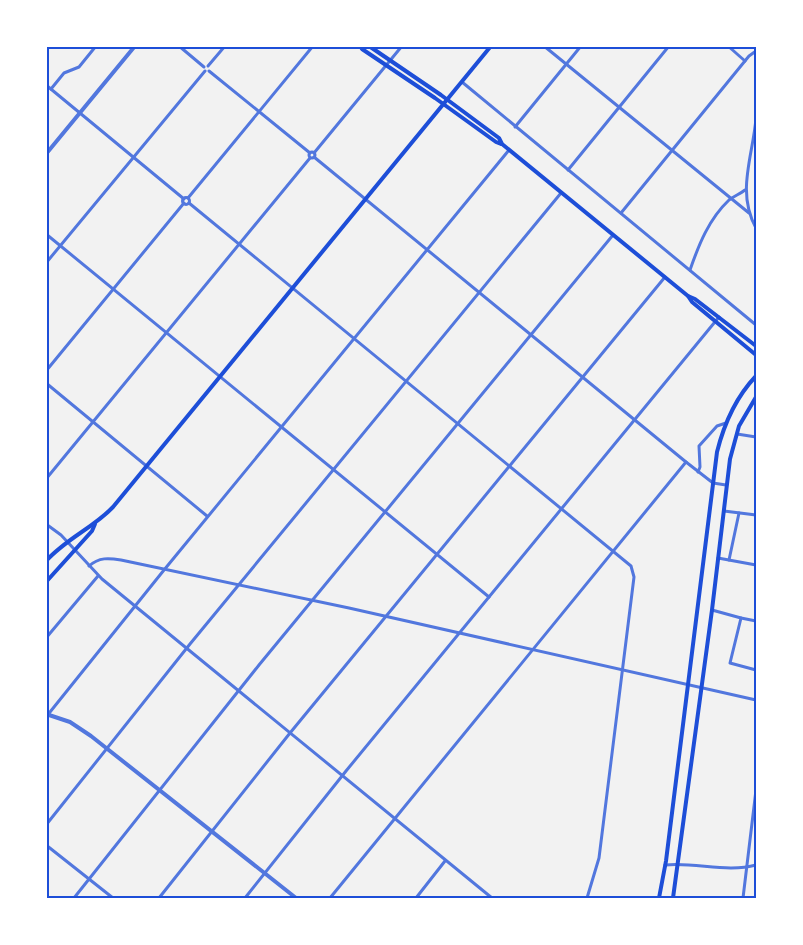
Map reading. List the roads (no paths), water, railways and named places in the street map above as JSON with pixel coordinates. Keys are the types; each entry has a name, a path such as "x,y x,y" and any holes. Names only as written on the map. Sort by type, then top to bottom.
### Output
{"main road":[{"path":"360,46 502,144 688,296 756,346"},
{"path":"369,46 448,99 499,138 502,144"},
{"path":"46,582 92,531 95,524 113,507 491,46"},
{"path":"688,296 692,302 756,355"},
{"path":"659,898 666,865 717,452 726,423 741,396 756,376"},
{"path":"673,898 730,459 736,434 756,397"},
{"path":"46,561 88,526 95,524"}],"street":[{"path":"51,89 64,73 79,67 96,46"},
{"path":"46,154 135,46"},
{"path":"179,46 698,472 713,483 726,485"},
{"path":"46,263 225,46"},
{"path":"46,371 313,46"},
{"path":"46,478 402,46"},
{"path":"544,46 749,213"},
{"path":"515,127 581,46"},
{"path":"568,170 669,46"},
{"path":"728,46 745,61"},
{"path":"621,213 752,52 756,53 755,46"},
{"path":"462,82 756,325"},
{"path":"46,85 631,566 634,573 599,858 586,898"},
{"path":"756,118 745,190 749,213 756,228"},
{"path":"296,898 81,728 47,715 509,150"},
{"path":"690,270 708,226 730,199 745,190"},
{"path":"46,825 238,585 561,193"},
{"path":"46,234 489,597"},
{"path":"74,898 238,691 613,235"},
{"path":"159,898 290,733 665,277"},
{"path":"245,898 342,776 719,317"},
{"path":"46,383 208,516"},
{"path":"698,472 700,467 699,446 717,426 726,423"},
{"path":"736,434 756,437"},
{"path":"330,898 686,462"},
{"path":"724,511 756,515"},
{"path":"729,560 739,513"},
{"path":"46,524 67,542 98,576 492,898"},
{"path":"718,558 756,565"},
{"path":"89,566 95,561 111,559 386,616 756,700"},
{"path":"46,638 98,576"},
{"path":"712,610 756,621"},
{"path":"741,618 730,663 756,669"},
{"path":"743,898 756,790"},
{"path":"46,845 113,898"},
{"path":"416,898 446,861"},
{"path":"666,865 714,867 756,865"}]}
